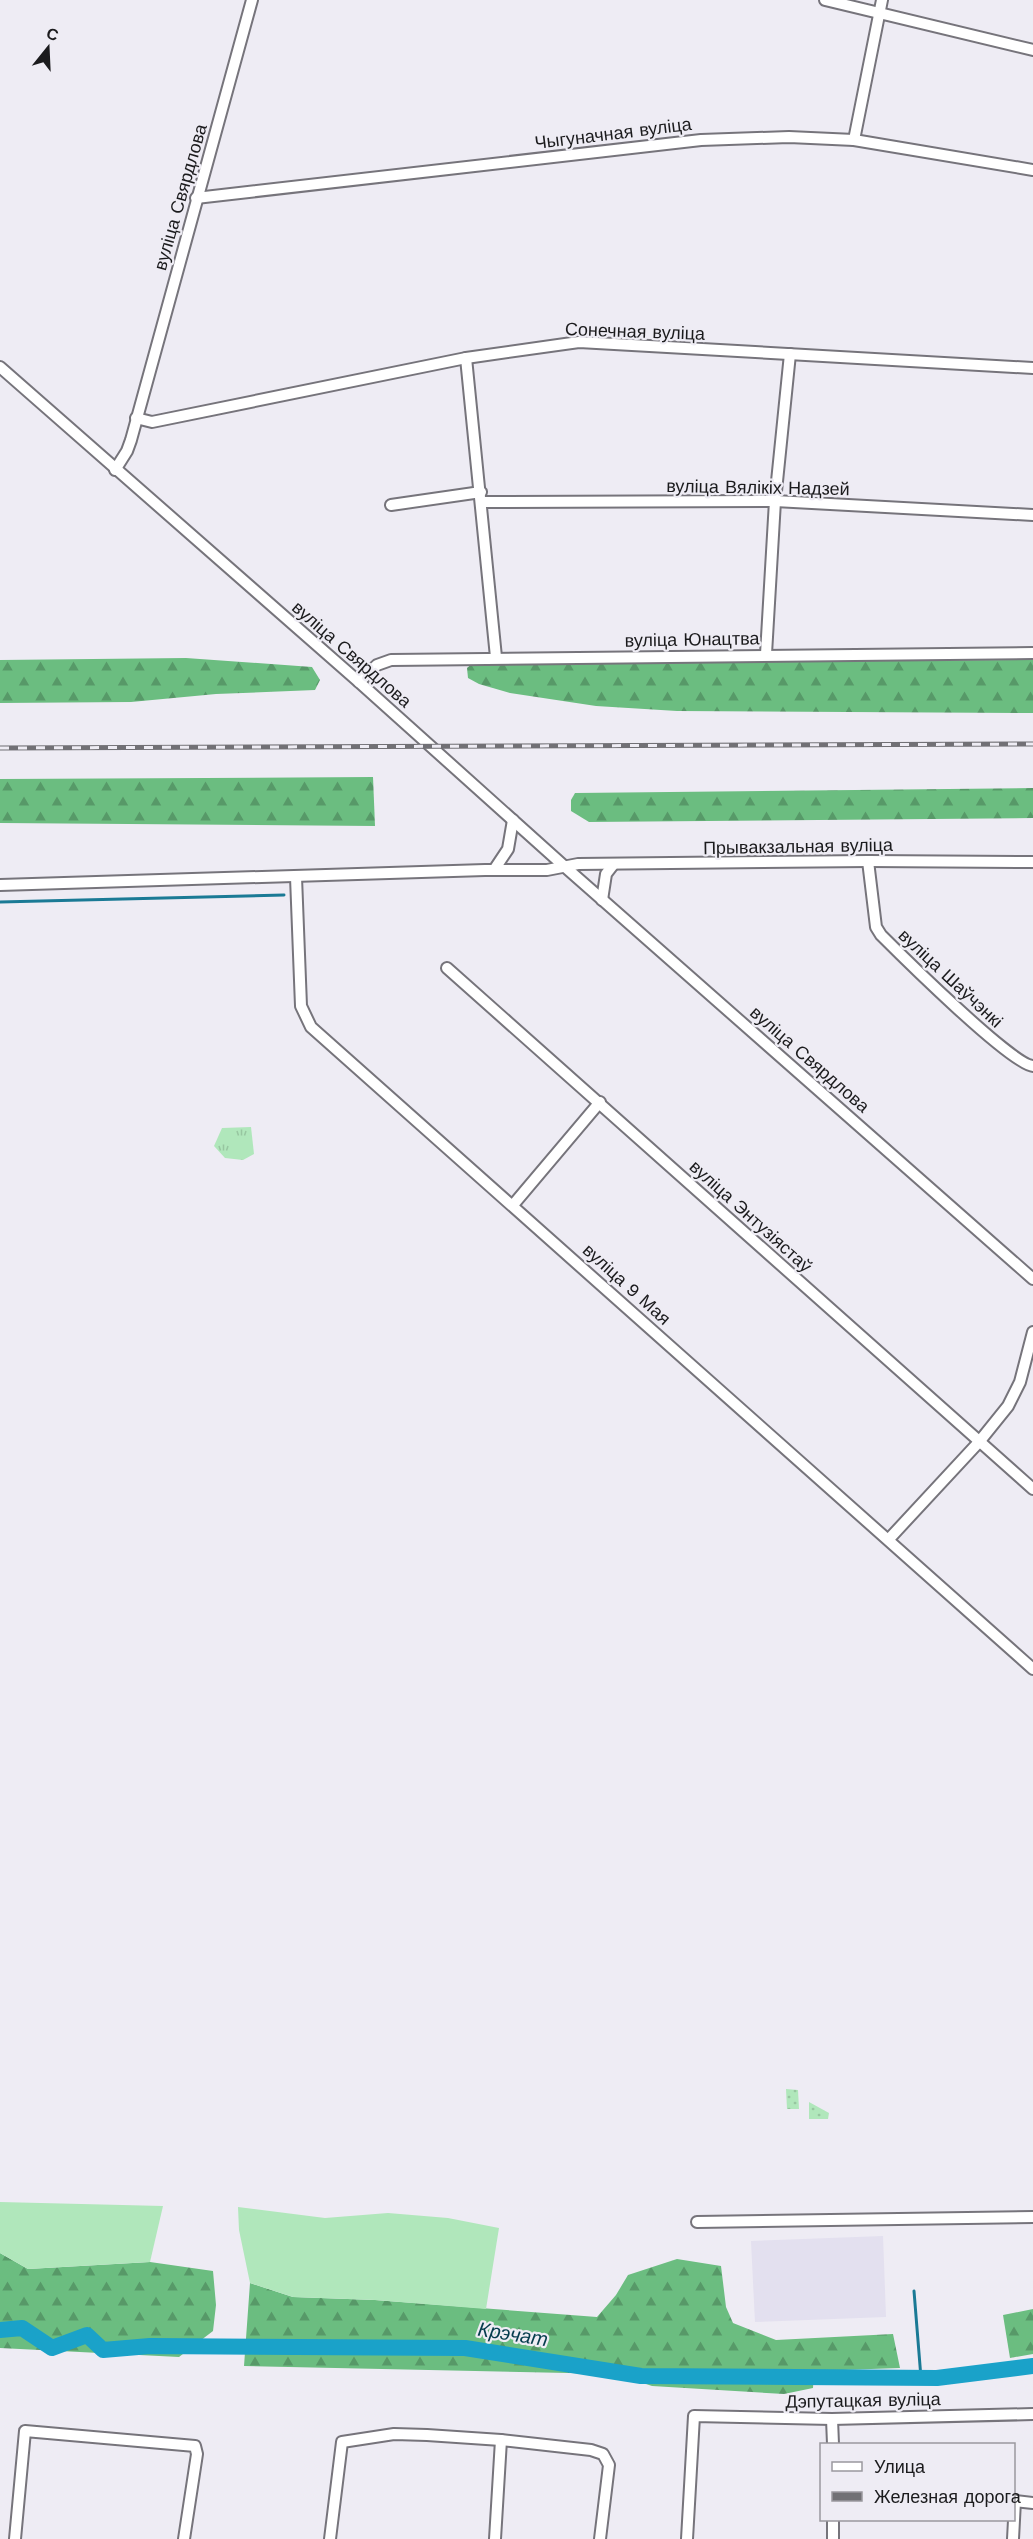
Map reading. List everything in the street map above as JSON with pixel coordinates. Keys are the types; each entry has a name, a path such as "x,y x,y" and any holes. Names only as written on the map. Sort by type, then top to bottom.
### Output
{"street":[{"name":"вуліца Свярдлова","path":"115,470 128,451 252,0"},
{"path":"825,0 1033,50"},
{"path":"854,140 882,0"},
{"name":"Чыгуначная вуліца","path":"196,198 701,140 789,137 854,140 1033,170"},
{"name":"Сонечная вуліца","path":"136,418 152,422 466,358 579,342 1033,368"},
{"path":"766,654 775,501 790,354"},
{"path":"466,358 482,497 496,657"},
{"name":"вуліца Свярдлова","path":"0,367 1033,1279"},
{"name":"вуліца Вялікіх Надзей","path":"391,505 482,497 775,501 1033,515"},
{"name":"вуліца Юнацтва","path":"359,682 376,665 390,660 766,654 1033,653"},
{"path":"494,870 504,859 508,849 513,820"},
{"name":"Прывакзальная вуліца","path":"564,866 868,861 1033,862"},
{"name":"вуліца Шаўчэнкі","path":"868,861 876,927 881,935 1001,1047 1026,1065 1033,1066"},
{"path":"602,900 606,874 613,865"},
{"path":"0,885 547,870 564,866"},
{"name":"вуліца 9 Мая","path":"296,877 301,1006 311,1027 890,1539 1033,1669"},
{"name":"вуліца Энтузіястаў","path":"447,968 1033,1489"},
{"path":"513,1205 600,1102"},
{"path":"890,1539 1008,1406 1020,1382 1033,1332"},
{"path":"697,2222 1033,2217"},
{"name":"Дэпутацкая вуліца","path":"687,2539 694,2416 832,2419 1033,2414"},
{"path":"832,2419 832,2443"},
{"path":"15,2539 25,2431 195,2446 197,2454 184,2539"},
{"path":"330,2539 342,2442 394,2434 501,2440 591,2450 603,2454 609,2465 600,2539"},
{"path":"495,2539 501,2440"},
{"path":"1015,2500 1033,2503"},
{"path":"833,2521 833,2539"},
{"path":"1013,2521 1013,2539"}],"shaded area":[{"path":"883,2236 886,2317 755,2322 751,2241"}],"green space":[{"path":"186,658 312,667 320,680 315,690 216,694 131,702 0,703 0,660"},
{"path":"1033,660 1033,713 677,711 596,706 510,693 479,684 468,678 467,668 474,662"},
{"path":"373,777 375,826 0,823 0,779"},
{"path":"1033,788 1033,818 589,822 571,811 571,800 575,793"},
{"path":"251,1127 254,1154 243,1160 225,1158 214,1146 222,1128"},
{"path":"786,2089 798,2090 799,2109 787,2109"},
{"path":"809,2102 829,2113 828,2119 809,2119"},
{"path":"0,2202 163,2206 150,2262 28,2269 0,2253"},
{"path":"238,2207 325,2218 388,2213 448,2218 499,2228 486,2309 375,2300 293,2297 250,2283 239,2230"},
{"path":"0,2253 28,2269 150,2262 213,2271 216,2305 213,2331 179,2357 0,2348"},
{"path":"677,2259 721,2266 726,2307 733,2323 776,2340 893,2334 900,2368 814,2371 813,2388 784,2394 652,2386 616,2374 244,2366 250,2283 293,2297 375,2300 597,2317 616,2295 628,2275"},
{"path":"1033,2309 1033,2354 1010,2358 1003,2315"}],"waterway":[{"path":"0,902 284,895"},
{"path":"914,2291 921,2378"},
{"name":"Крэчат","path":"0,2330 22,2328 52,2348 87,2335 103,2350 150,2346 465,2348 641,2376 937,2378 1033,2366"}],"railway":[{"path":"0,748 1033,744"}]}
